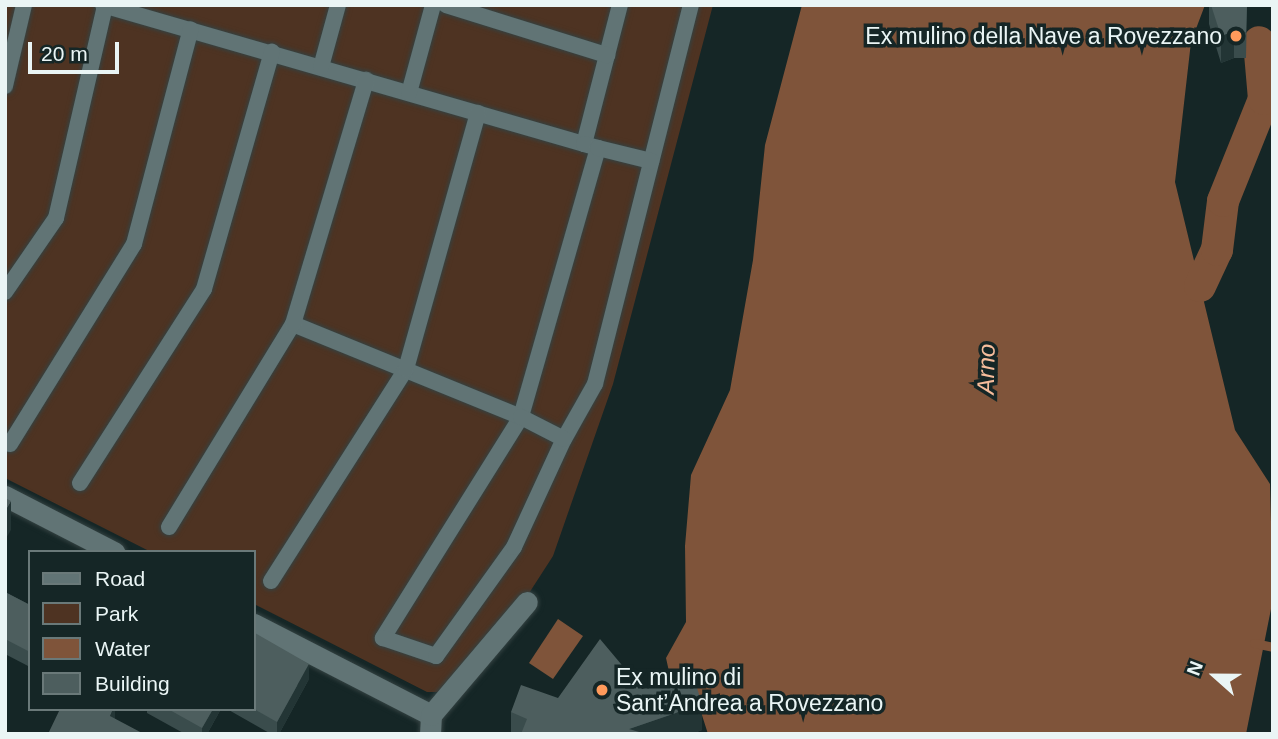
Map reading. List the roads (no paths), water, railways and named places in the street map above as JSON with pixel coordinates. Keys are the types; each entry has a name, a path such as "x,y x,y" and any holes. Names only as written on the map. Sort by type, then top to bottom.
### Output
{"street":[{"path":"5,496 110,550"},
{"path":"256,625 431,724 527,602"}],"lane":[{"path":"5,86 24,5"},
{"path":"321,67 338,5"},
{"path":"409,93 433,5"},
{"path":"446,5 607,55"},
{"path":"620,5 607,55 591,146 521,417 383,638 436,656 514,547 564,439 595,384 691,5"},
{"path":"5,292 56,218 104,6 651,161"},
{"path":"9,444 134,244 191,29"},
{"path":"80,483 204,289 272,52"},
{"path":"169,527 293,324 366,80"},
{"path":"271,581 406,369 478,113"},
{"path":"293,324 521,417 564,439"}],"water":[{"name":"Arno","path":"802,5 1205,5 1191,42 1175,182 1235,430 1270,484 1273,599 1246,734 708,734 693,687 674,694 666,658 686,622 685,546 691,475 730,390 753,260 765,145"},
{"path":"558,619 583,636 553,679 529,663"}],"waterway":[{"path":"1200,286 1217,250 1223,201 1264,99 1259,42"},
{"path":"1254,643 1273,647"}],"place":[{"name":"Ex mulino della Nave a Rovezzano","path":"1236,36"},
{"name":"Ex mulino di Sant’Andrea a Rovezzano","path":"602,690"}]}
